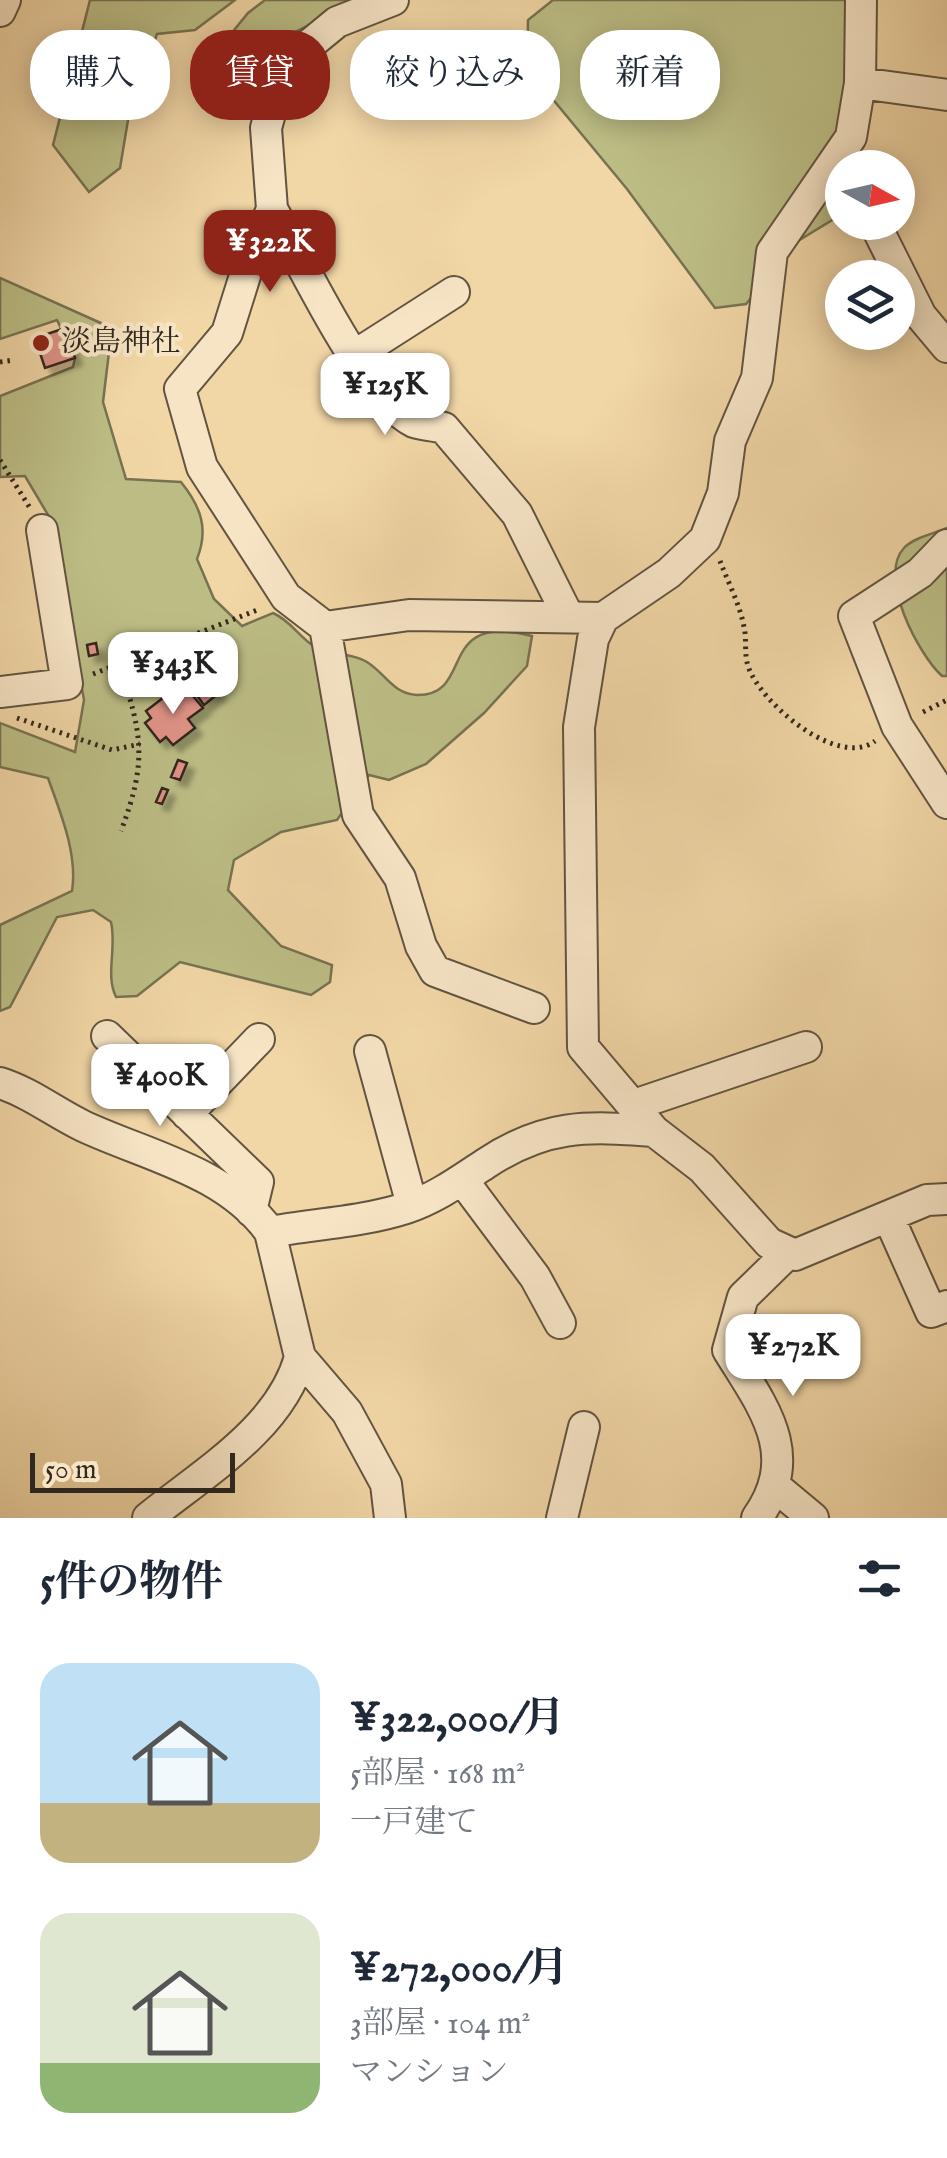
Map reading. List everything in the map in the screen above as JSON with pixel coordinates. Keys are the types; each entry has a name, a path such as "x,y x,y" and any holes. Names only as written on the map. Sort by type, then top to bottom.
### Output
{"street":[{"path":"0,12 6,0"},
{"path":"393,0 336,22 298,54 275,95 266,128 272,209 354,356 398,411 417,424 444,428 517,514 568,616"},
{"path":"854,150 851,137 860,83 861,0"},
{"path":"860,83 947,95"},
{"path":"851,137 772,252 757,378 730,442 723,494 708,530 669,573 603,618 593,639 579,727 583,1047 654,1131 702,1168 770,1243 787,1254 795,1255 927,1200 947,1199"},
{"path":"272,209 248,266 227,333 180,389 202,467 286,598 326,627 409,615 603,618"},
{"path":"886,240 934,310 947,347"},
{"path":"354,356 454,292"},
{"path":"0,692 67,684 42,530"},
{"path":"947,545 920,573 854,616 897,726 947,803"},
{"path":"326,627 358,816 400,878 421,946 435,972 534,1008"},
{"path":"106,1036 258,1182 260,1222 300,1357 348,1412 386,1484 390,1518"},
{"path":"187,1114 259,1038"},
{"path":"634,1105 806,1047"},
{"path":"370,1051 412,1205"},
{"path":"0,1084 28,1092 81,1125 195,1170 260,1222 412,1205 464,1182 484,1164 531,1139 584,1126 654,1131"},
{"path":"464,1182 534,1277 560,1323"},
{"path":"889,1218 931,1312 947,1306"},
{"path":"756,1518 777,1488 773,1424 728,1350 743,1297 787,1254"},
{"path":"148,1518 236,1448 282,1399 300,1357"},
{"path":"562,1518 584,1428"},
{"path":"777,1488 813,1518"}],"path":[{"path":"0,362 14,360"},
{"path":"0,460 42,530"},
{"path":"708,530 744,624 748,668 798,728 850,749"},
{"path":"67,684 286,598"},
{"path":"118,664 141,744 139,784 121,831"},
{"path":"0,712 112,750 141,744"}],"green space":[{"path":"90,0 235,0 195,30 82,30"},
{"path":"265,0 359,0 299,30 234,30"},
{"path":"553,0 851,0 849,150 825,150 825,224 798,241 746,304 715,308 627,189 560,108 560,30 528,30 528,20"},
{"path":"59,120 128,120 120,168 89,192 53,145"},
{"path":"0,278 103,324 109,352 103,402 126,479 181,482 201,519 197,559 214,599 242,626 273,613 315,647 361,659 396,687 417,695 435,692 446,683 468,644 481,635 501,631 532,636 527,666 484,713 426,764 389,780 369,775 337,820 281,832 234,860 228,890 281,946 332,965 330,982 311,995 180,962 137,996 116,997 111,979 111,922 93,910 57,917 10,1007 0,1011 0,925 72,891 73,877 67,833 48,778 0,767 0,723 75,752 84,700 51,520 25,476 0,477 0,396 73,367 75,358 57,320 0,339"},
{"path":"947,528 947,676 942,676 913,634 895,577 897,561 908,544"}],"building":[{"path":"65,328 75,358 45,368 35,338"},
{"path":"96,643 98,654 89,656 87,645"},
{"path":"208,678 219,693 204,705 193,690"},
{"path":"187,689 203,708 188,719 195,728 173,745 166,737 160,742 145,723 151,718 146,711 168,694 173,700"},
{"path":"178,760 187,763 180,780 171,777"},
{"path":"162,788 168,790 162,804 156,802"}],"place":[{"name":"淡島神社","path":"41,343"}]}
